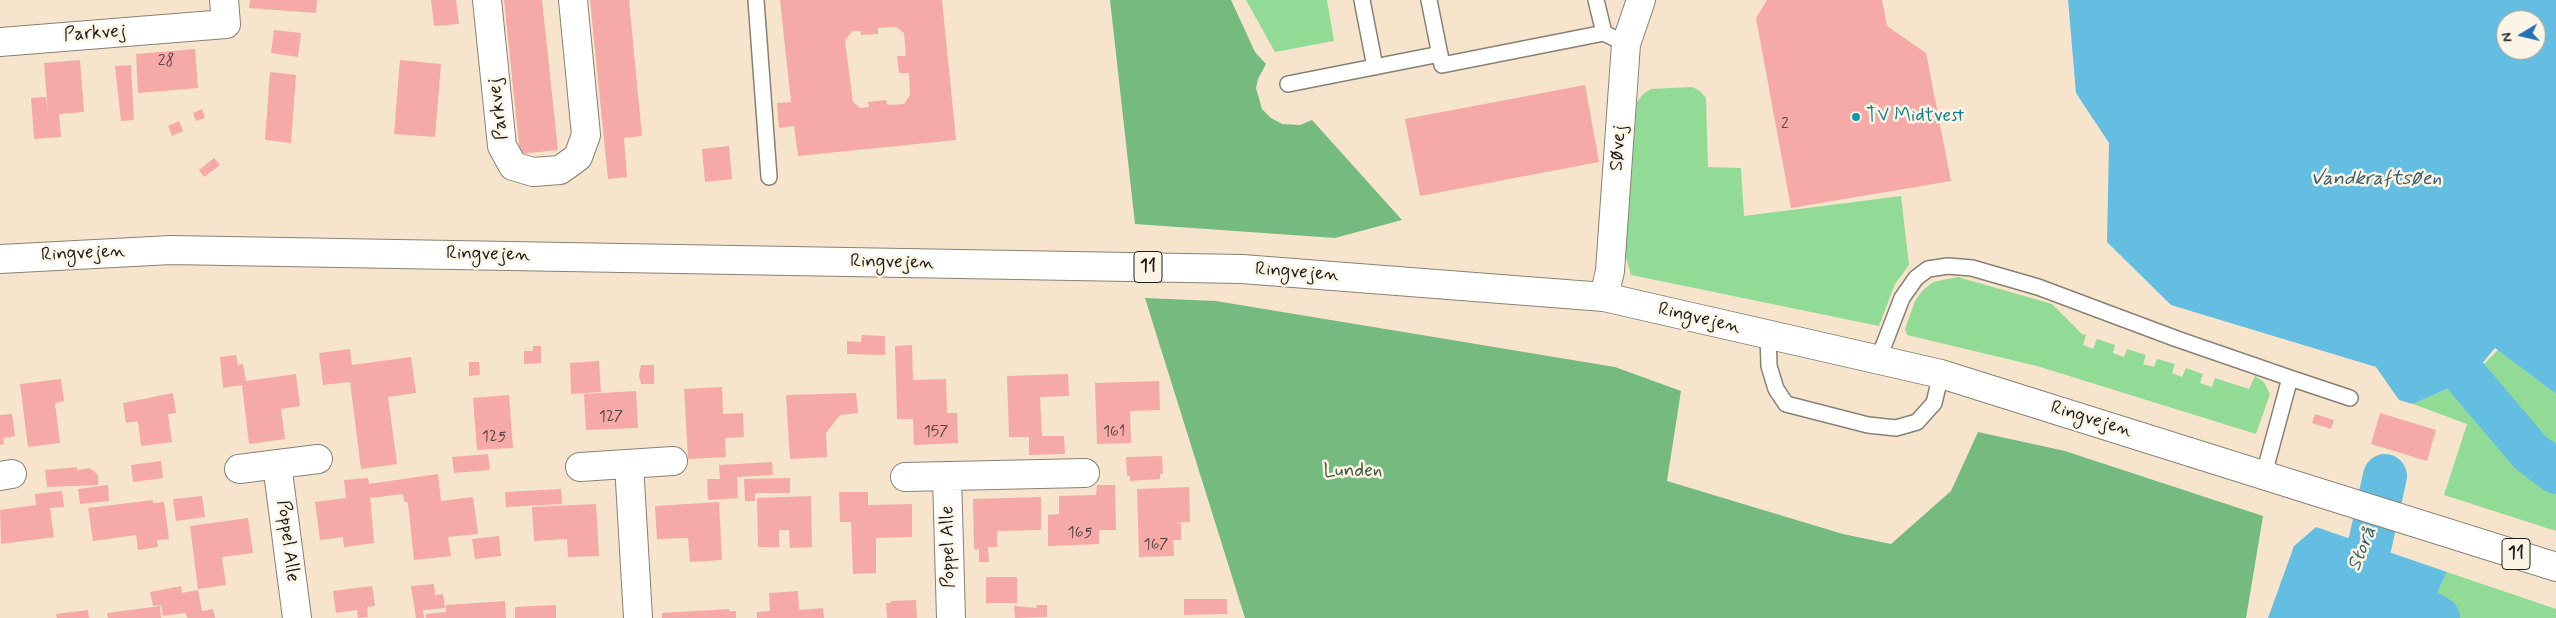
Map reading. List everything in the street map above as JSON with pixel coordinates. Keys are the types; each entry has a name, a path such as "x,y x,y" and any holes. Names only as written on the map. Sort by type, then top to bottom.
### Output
{"main road":[{"name":"Parkvej","path":"0,42 226,24 224,0"},
{"name":"Parkvej","path":"487,0 502,146 513,166 533,172 560,170 578,157 586,135 572,0"},
{"name":"Søvej","path":"1604,297 1610,278 1615,38 1642,0"},
{"name":"Ringvejen","path":"0,259 171,250 1242,269 1604,297 1941,374 2268,475 2556,567"},
{"path":"239,470 318,459"},
{"path":"580,467 673,461"},
{"name":"Poppel Alle","path":"277,464 297,618"},
{"path":"629,464 638,618"},
{"path":"905,477 1085,473"},
{"name":"Poppel Alle","path":"947,476 950,618"}],"lane":[{"path":"756,0 768,177"},
{"path":"1362,0 1375,67"},
{"path":"1429,0 1442,65 1615,38 1596,0"},
{"path":"1288,84 1440,54"},
{"path":"1878,360 1902,298 1916,278 1928,269 1948,266 1972,268 2038,287 2178,339 2350,398"},
{"path":"1768,335 1769,366 1776,389 1786,404 1868,425 1896,428 1917,422 1934,403 1941,374"},
{"path":"2268,475 2290,378"}],"green space":[{"path":"1110,0 1231,0 1255,52 1266,64 1258,79 1256,88 1262,109 1271,118 1282,124 1300,125 1312,120 1402,220 1335,238 1135,224"},
{"path":"1246,0 1327,0 1334,41 1275,52"},
{"path":"1692,87 1700,91 1706,98 1708,167 1741,168 1744,216 1901,196 1909,265 1895,284 1879,326 1631,275 1625,254 1637,102 1643,94 1651,89"},
{"path":"1958,277 2052,304 2082,334 2086,335 2083,345 2093,349 2097,339 2115,345 2113,353 2124,357 2127,349 2146,355 2143,364 2154,367 2157,359 2175,364 2172,373 2182,377 2186,368 2203,374 2200,383 2212,387 2215,378 2249,389 2255,376 2264,382 2270,394 2256,434 2037,366 1907,335 1905,329 1915,301 1923,290 1933,282"},
{"name":"Lunden","path":"1145,298 1216,301 1615,367 1681,391 1667,481 1843,534 1891,544 1951,491 1978,432 2065,451 2263,516 2246,618 1245,618"},
{"path":"2498,350 2556,394 2556,531 2444,495 2467,424 2413,404 2469,379"},
{"path":"2447,572 2556,609 2556,618 2424,618"}],"water":[{"name":"Vandkraftsøen","path":"2068,0 2556,0 2556,394 2495,348 2469,379 2413,404 2399,400 2376,367 2171,305 2107,242 2109,143 2076,93"},
{"path":"2316,527 2447,572 2425,618 2268,618 2294,546"}],"building":[{"path":"250,0 317,0 316,13 249,8"},
{"path":"431,0 456,0 459,24 434,26"},
{"path":"504,0 542,0 558,150 520,154"},
{"path":"590,0 629,0 642,136 624,138 627,177 608,179"},
{"path":"780,0 942,0 956,140 798,156 794,126 779,128 777,103 791,102","holes":["896,27 904,33 906,56 897,56 899,73 909,73 910,95 904,104 887,105 886,100 868,102 869,107 860,108 853,102 845,41 852,31 861,31 861,35 878,34 878,28"]},
{"name":"TV Midtvest","path":"1767,0 1882,0 1887,26 1926,53 1951,181 1791,208 1756,18"},
{"path":"274,30 301,33 298,57 271,53"},
{"path":"195,49 198,88 138,93 136,54"},
{"path":"80,60 84,112 59,114 61,137 34,139 31,98 46,97 48,113 44,63"},
{"path":"400,60 441,64 435,137 394,134"},
{"path":"131,65 134,120 121,121 115,66"},
{"path":"270,72 296,75 291,143 265,140"},
{"path":"1585,85 1599,162 1420,196 1405,119"},
{"path":"202,109 205,118 196,121 193,113"},
{"path":"179,121 183,131 172,136 168,126"},
{"path":"729,146 732,179 705,182 702,149"},
{"path":"214,158 220,165 204,177 199,170"},
{"path":"862,335 885,336 885,355 847,354 847,341 861,342"},
{"path":"912,345 913,380 946,379 947,413 957,413 958,443 914,445 913,419 897,419 895,346"},
{"path":"533,346 541,346 541,363 524,364 524,351 533,351"},
{"path":"350,349 352,365 411,357 416,393 388,397 397,464 361,469 350,382 323,385 319,353"},
{"path":"236,355 238,365 243,364 246,381 296,374 300,406 281,409 285,439 249,444 242,385 223,388 220,357"},
{"path":"599,361 601,392 571,394 570,363"},
{"path":"469,362 479,362 480,375 469,376"},
{"path":"641,365 654,365 654,384 641,384 639,375"},
{"path":"1068,374 1069,396 1040,397 1042,436 1064,436 1065,454 1029,455 1029,437 1009,437 1007,376"},
{"path":"61,379 64,401 55,403 60,443 28,447 20,384"},
{"path":"1159,381 1160,410 1130,411 1131,443 1097,444 1095,383"},
{"path":"722,387 723,414 743,413 744,437 725,438 726,457 688,459 684,389"},
{"path":"636,391 638,428 586,430 584,394"},
{"path":"173,393 176,413 168,414 172,442 141,446 138,421 126,423 123,403"},
{"path":"856,393 858,413 840,415 826,433 827,457 790,459 786,395"},
{"path":"509,395 513,448 477,450 473,398"},
{"path":"2380,413 2436,430 2427,461 2371,444"},
{"path":"12,414 15,436 3,438 4,444 0,445 0,415"},
{"path":"2315,414 2334,420 2331,429 2312,423"},
{"path":"488,454 490,470 454,473 452,457"},
{"path":"1162,456 1163,474 1160,474 1160,479 1130,481 1130,476 1127,476 1126,457"},
{"path":"161,461 163,478 133,482 131,465"},
{"path":"772,462 773,475 737,477 738,498 708,500 707,479 720,479 719,465"},
{"path":"77,467 77,470 90,468 98,475 98,485 47,487 45,470"},
{"path":"438,474 441,501 473,497 478,534 448,537 451,556 414,560 408,503 404,501 403,494 371,498 370,495 374,543 344,547 343,537 320,540 315,502 346,498 344,480 368,478 369,484"},
{"path":"790,478 790,493 755,493 755,501 745,501 744,479"},
{"path":"108,485 109,501 80,504 78,489"},
{"path":"1097,485 1115,485 1116,530 1099,530 1099,544 1048,546 1048,515 1059,514 1059,496 1096,495"},
{"path":"1189,487 1190,522 1174,523 1181,524 1181,540 1173,540 1174,556 1139,557 1137,489"},
{"path":"561,489 562,504 506,507 505,492"},
{"path":"62,491 64,507 50,508 54,537 1,544 0,510 36,505 35,494"},
{"path":"839,492 868,492 868,505 912,504 912,537 876,538 876,573 853,574 851,522 840,522"},
{"path":"202,496 205,517 176,521 173,499"},
{"path":"811,496 812,547 790,548 789,530 779,530 779,547 758,547 757,498"},
{"path":"1041,497 1041,530 997,531 997,547 988,547 989,562 979,562 979,549 974,549 973,499"},
{"path":"153,500 153,503 164,502 169,539 157,540 158,547 138,550 136,535 93,541 88,508"},
{"path":"719,502 722,560 690,562 688,538 657,539 655,506"},
{"path":"596,504 599,556 568,557 567,539 534,541 532,507"},
{"path":"248,518 253,553 222,557 226,585 198,589 190,526"},
{"path":"499,536 501,556 475,559 472,539"},
{"path":"986,577 1017,577 1017,603 986,603"},
{"path":"434,584 435,595 443,594 445,608 423,610 424,618 416,618 411,586"},
{"path":"181,586 182,593 198,590 202,611 213,609 215,618 187,618 186,613 163,616 161,605 153,606 150,592"},
{"path":"372,586 375,606 367,607 368,617 358,618 357,610 336,613 333,591"},
{"path":"798,591 799,610 823,608 824,618 757,618 757,612 770,611 769,593"},
{"path":"1184,599 1227,599 1227,614 1184,615"},
{"path":"916,600 917,618 887,618 886,603"},
{"path":"505,601 506,618 426,618 426,614 446,612 446,605"},
{"path":"556,605 556,618 515,618 515,607"},
{"path":"1036,605 1047,605 1047,617 1015,618 1014,606 1037,608"},
{"path":"160,606 161,618 108,618 107,613"},
{"path":"729,609 729,611 736,611 736,618 662,618 662,613"},
{"path":"88,610 89,618 57,618 56,614"}],"waterway":[{"path":"2429,333 2530,452 2556,472"},
{"name":"Storå","path":"2330,618 2370,544 2385,476"},
{"path":"2394,618 2428,612 2438,618"}],"place":[{"name":"TV Midtvest","path":"1856,117"}]}
